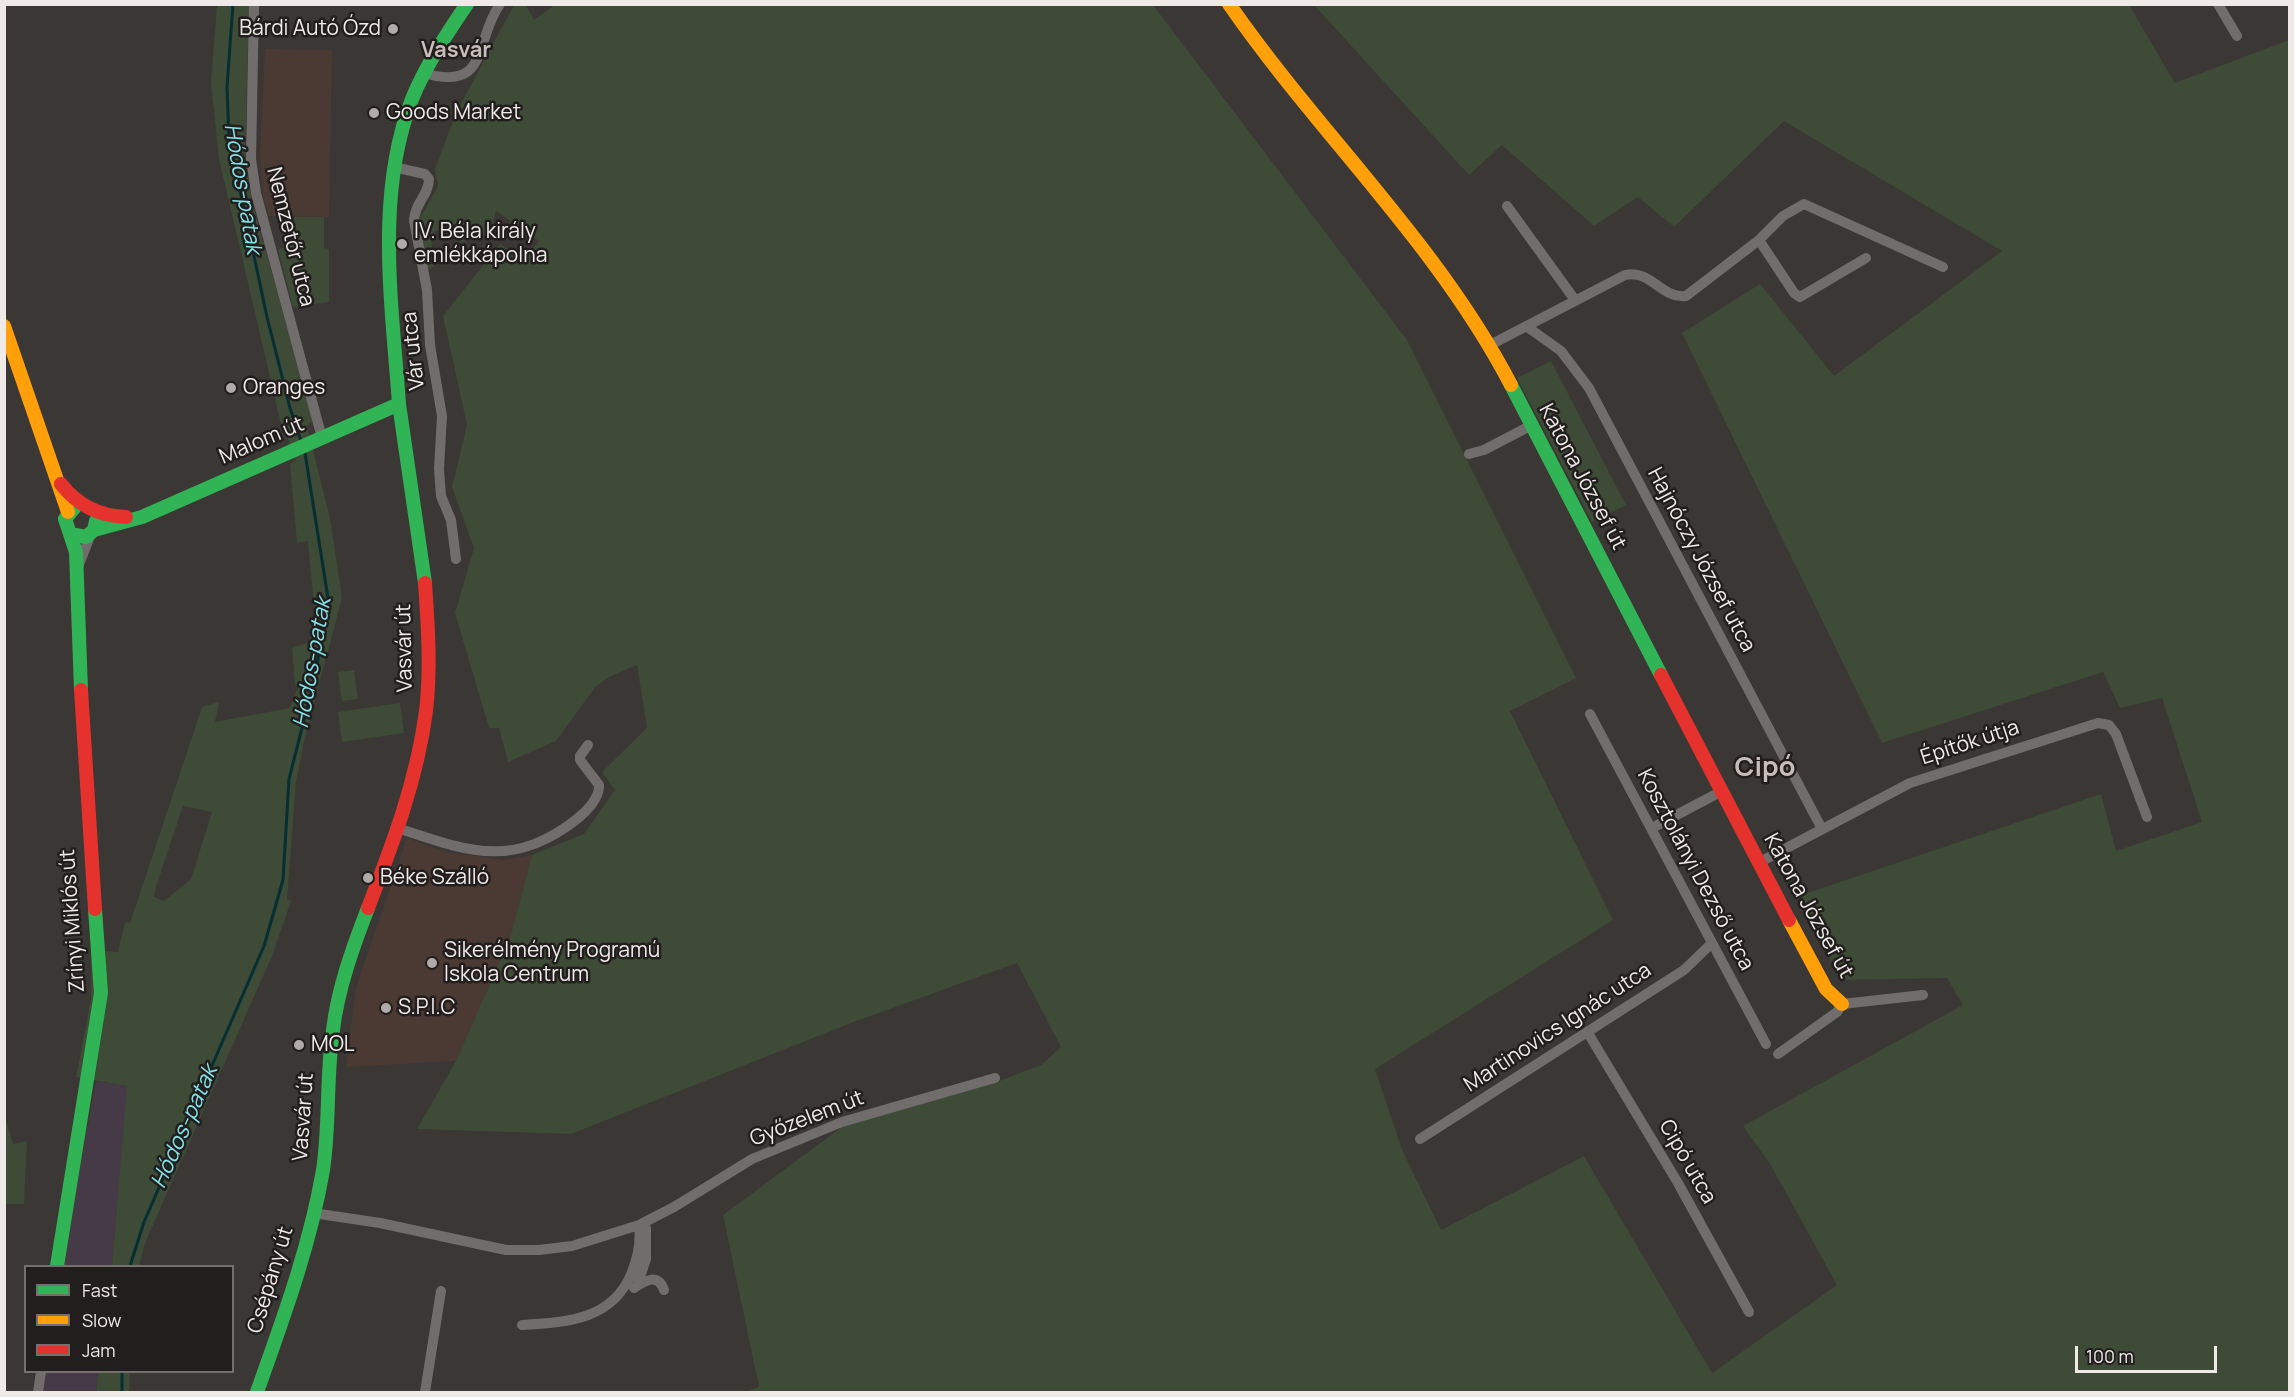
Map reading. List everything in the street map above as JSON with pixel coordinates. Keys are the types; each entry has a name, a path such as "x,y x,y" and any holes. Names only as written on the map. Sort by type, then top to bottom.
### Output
{"street":[{"name":"Nemzetőr utca","path":"254,4 250,159 256,193 319,440"},
{"name":"Vasvár út","path":"312,1213 324,1154 329,1056 336,1009 397,828 419,754 428,683 423,579 399,404 390,238 393,167 404,120 423,73 445,34 467,4"},
{"path":"423,73 449,79 469,71 479,55 500,4"},
{"name":"Katona József út","path":"1229,4 1261,50 1421,244 1490,345 1826,989 1842,1004"},
{"path":"2218,4 2237,36"},
{"name":"Vár utca","path":"393,167 425,174 429,179 426,193 414,209 414,220 427,290 430,345 442,416 439,469 441,496 451,520 456,559"},
{"path":"1490,345 1604,284 1633,273 1646,276 1671,295 1686,297 1759,240 1783,216 1801,205 1808,204 1943,267"},
{"path":"1508,207 1575,300"},
{"path":"1759,240 1794,293 1800,297 1866,258"},
{"path":"4,326 68,512"},
{"name":"Hajnóczy József utca","path":"1526,326 1562,351 1589,388 1822,829"},
{"name":"Malom út","path":"92,532 142,517 399,404"},
{"path":"370,417 386,418 393,422 404,443"},
{"path":"1469,454 1484,450 1532,425"},
{"path":"54,474 67,493 88,508 96,520 92,532 80,538 70,534 64,523 68,512 75,506 88,508"},
{"name":"Malom út","path":"88,508 108,516 142,517"},
{"name":"Zrínyi Miklós út","path":"76,570 92,532"},
{"name":"Zrínyi Miklós út","path":"57,1265 100,993 82,755 76,552 70,534"},
{"name":"Kosztolányi Dezső utca","path":"1590,714 1766,1044"},
{"name":"Építők útja","path":"1760,862 1910,783 2104,723 2116,734 2147,817"},
{"path":"397,828 447,846 499,853 514,851 566,827 581,816 593,802 598,794 599,785 580,760 580,756 588,745"},
{"path":"1652,828 1722,791"},
{"name":"Martinovics Ignác utca","path":"1420,1139 1684,970 1712,943"},
{"path":"1778,1054 1837,1012 1842,1004 1923,995"},
{"name":"Cipó utca","path":"1588,1033 1678,1183 1749,1312"},
{"name":"Győzelem út","path":"312,1213 518,1251 572,1246 641,1224 778,1147 842,1122 995,1078"},
{"name":"Csépány út","path":"257,1392 286,1310 312,1213"},
{"path":"627,1298 637,1286 646,1259 641,1224"},
{"path":"522,1325 551,1323 593,1314 619,1297 634,1268 641,1224"},
{"path":"637,1286 656,1279 662,1282 664,1290"},
{"path":"425,1392 441,1291"},
{"path":"38,1392 41,1373"}],"shaded area":[{"path":"265,49 332,50 329,217 269,216 263,196 260,158"},
{"name":"Sikerélmény Programú Iskola Centrum","path":"407,838 446,852 504,860 532,855 510,938 456,1061 346,1067 356,988"},
{"path":"96,1081 128,1086 112,1265 62,1265"},
{"path":"43,1373 99,1373 96,1392 39,1392"}],"green space":[{"path":"556,4 1153,5 1407,340 1576,678 1510,711 1613,920 1375,1069 1403,1152 1441,1230 1584,1156 1712,1373 1837,1285 1770,1164 1743,1126 1963,1005 1947,978 1841,980 1799,896 2101,794 2116,851 2202,822 2162,698 2120,708 2103,672 1882,743 1682,333 1760,284 1834,376 2002,251 1784,121 1674,227 1638,197 1594,226 1502,145 1469,175 1314,5 2129,5 2175,83 2289,40 2289,1392 744,1392 759,1387 723,1215 842,1127 989,1085 1041,1065 1061,1047 1017,963 851,1023 571,1134 417,1129 456,1061 510,938 532,855 584,834 615,790 602,772 647,728 637,665 611,676 596,686 556,741 508,762 499,728 489,728 455,613 474,548 452,487 467,425 443,316 500,244 524,260 539,241 496,211 490,234 461,243 453,228 435,231 431,239 434,266 428,271 419,220 438,186 435,169 456,113 514,5 526,5 534,20"},
{"path":"217,5 249,5 245,155 252,202 313,420 307,426 330,518 342,598 305,737 296,782 287,899 291,901 272,956 145,1243 139,1265 112,1265 127,1086 76,1077 91,999 91,950 118,952 125,922 130,923 202,707 219,702 215,722 290,708 299,685 295,685 292,648 309,642 315,617 308,541 297,543 290,464 296,461 287,436 284,437 219,159 211,83","holes":["183,806 212,812 191,879 164,901 154,897"]},
{"path":"284,217 324,217 324,248 329,249 329,302 293,307 278,249 283,248"},
{"path":"1551,361 1626,505 1592,522 1517,378"},
{"path":"354,670 358,699 342,701 338,672"},
{"path":"400,703 404,733 342,742 338,712"},
{"path":"4,1112 13,1144 27,1141 24,1204 5,1204"},
{"path":"99,1373 130,1373 129,1392 96,1392"}],"waterway":[{"name":"Hódos-patak","path":"233,4 227,87 229,139 267,317 290,408 301,441"},
{"name":"Hódos-patak","path":"130,1265 144,1222 264,946 283,880 289,779 315,677 328,598 305,453"},
{"name":"Hódos-patak","path":"122,1373 122,1392"}],"traffic: fast":[{"path":"399,404 390,289 390,211 393,173 412,99 430,62 467,4"},
{"path":"1511,385 1661,675"},
{"path":"94,530 142,517 399,404 425,583"},
{"path":"75,507 65,519 70,534 86,537 94,530 96,521"},
{"path":"70,534 76,552 81,690"},
{"path":"257,1392 295,1282 311,1226 325,1153 329,1065 335,1014 347,968 368,908"},
{"path":"57,1265 101,993 95,909"}],"traffic: slow":[{"path":"1229,4 1264,52 1413,236 1481,333 1511,385"},
{"path":"4,326 68,512"},
{"path":"1789,920 1826,989 1842,1004"}],"traffic: jam":[{"path":"61,484 82,504 107,515 126,517"},
{"path":"368,908 403,811 422,737 428,679 425,583"},
{"path":"1661,675 1789,920"},
{"path":"81,690 95,909"}],"place":[{"name":"Bárdi Autó Ózd","path":"393,29"},
{"name":"Goods Market","path":"374,113"},
{"name":"IV. Béla király emlékkápolna","path":"402,244"},
{"name":"Oranges","path":"231,388"},
{"name":"Béke Szálló","path":"368,878"},
{"name":"Sikerélmény Programú Iskola Centrum","path":"432,963"},
{"name":"S.P.I.C","path":"386,1008"},
{"name":"MOL","path":"299,1045"}],"district":[{"name":"Vasvár","path":"456,51"},
{"name":"Cipó","path":"1765,768"}]}
